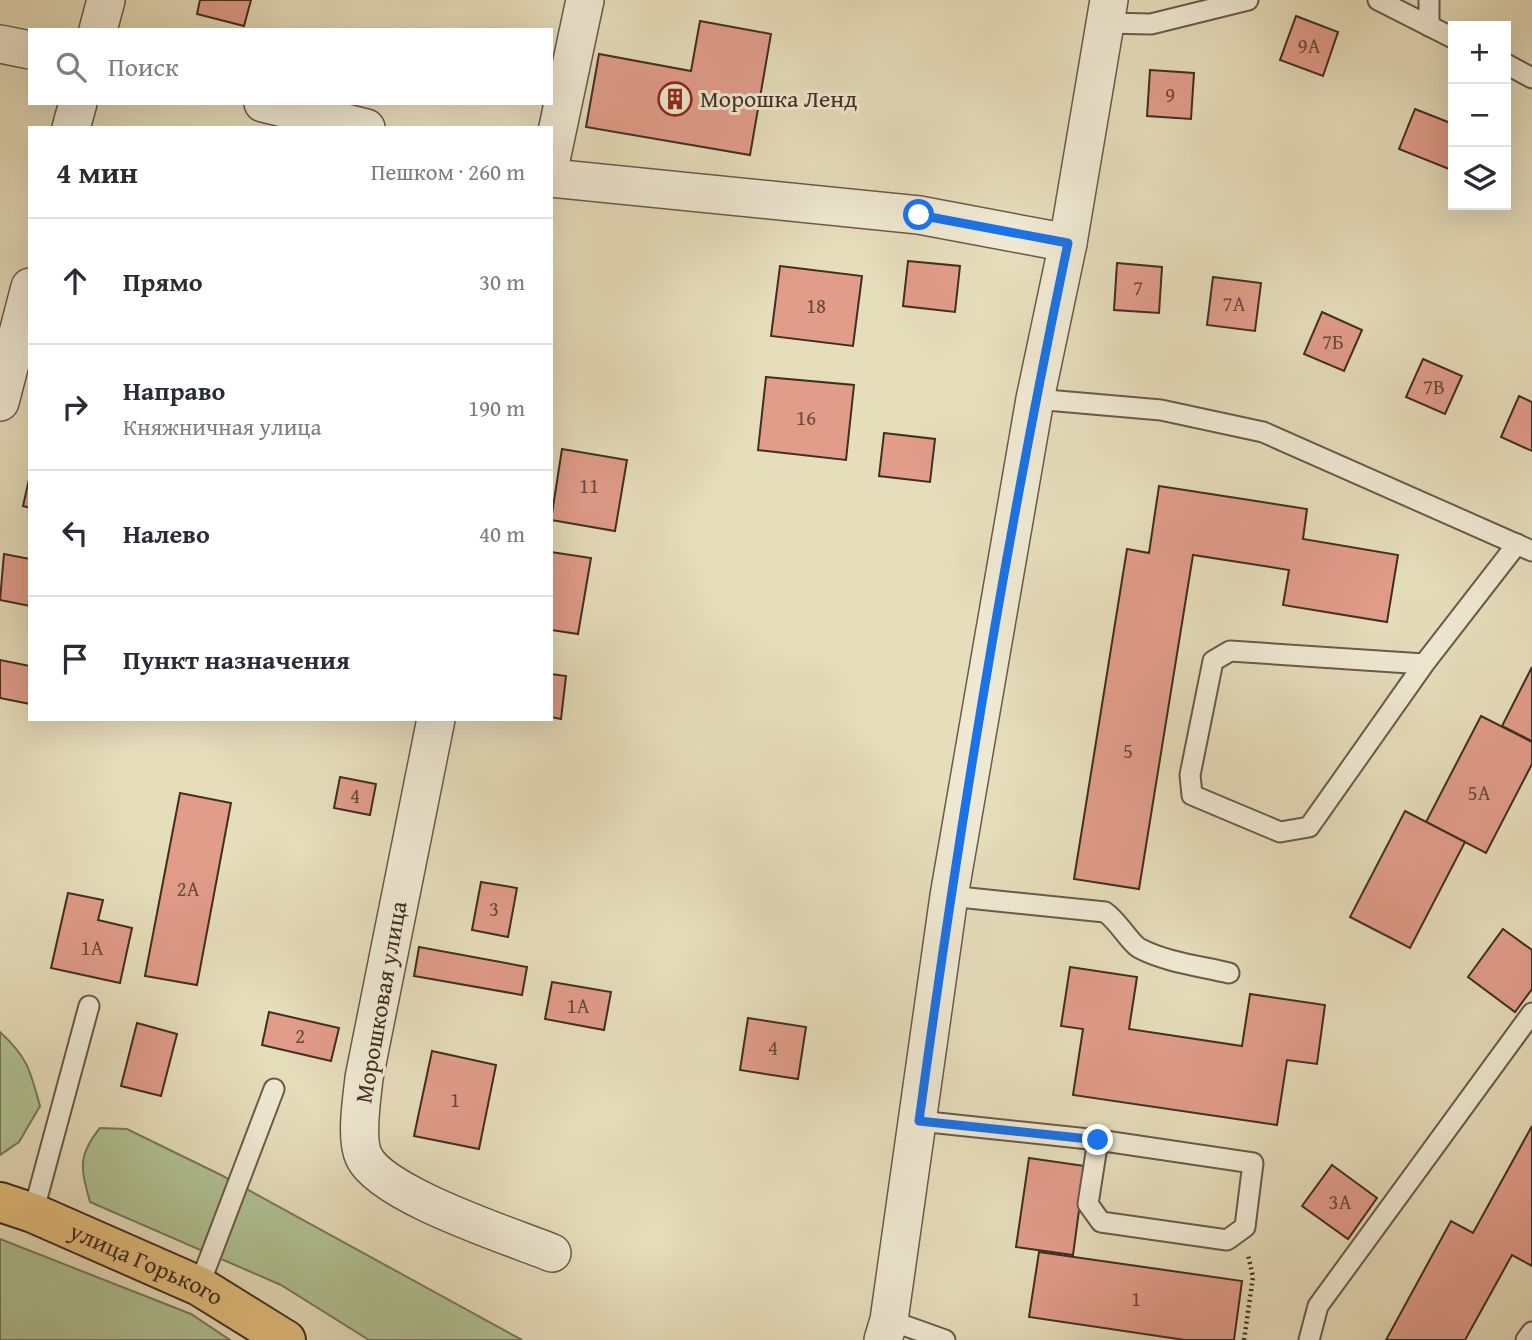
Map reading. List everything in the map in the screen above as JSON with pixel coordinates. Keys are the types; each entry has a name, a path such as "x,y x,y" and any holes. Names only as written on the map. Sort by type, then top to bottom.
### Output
{"main road":[{"name":"улица Горького","path":"16,1207 199,1286 286,1340"}],"street":[{"path":"99,28 106,0"},
{"path":"553,151 585,0"},
{"path":"886,1330 919,1121 949,897 1035,399 1068,243 1107,11"},
{"path":"0,44 28,50"},
{"path":"72,126 77,105"},
{"path":"271,105 358,126"},
{"path":"553,178 919,215 1068,243"},
{"path":"0,402 28,295"},
{"name":"Морошковая улица","path":"436,721 364,1078 360,1116 362,1155 372,1171 402,1192 552,1253"}],"lane":[{"path":"1107,11 1151,24 1248,0"},
{"path":"1378,0 1448,35"},
{"path":"1429,0 1430,26"},
{"path":"1511,67 1532,78"},
{"path":"1035,399 1161,410 1263,432 1525,547 1424,664 1310,827 1280,832 1192,795 1190,775 1213,661 1230,651 1424,664"},
{"path":"949,897 1105,912 1119,923 1136,946 1160,956 1229,973"},
{"path":"16,1207 89,1006"},
{"path":"1309,1340 1318,1306 1532,1013"},
{"path":"199,1286 274,1089"},
{"path":"919,1121 1098,1140 1253,1163 1245,1227 1227,1240 1101,1222 1088,1204 1098,1140"},
{"path":"886,1330 945,1340"},
{"path":"1526,1340 1532,1332"}],"path":[{"path":"1237,1233 1251,1262 1253,1277 1244,1340"}],"green space":[{"path":"0,1032 17,1049 27,1065 40,1106 19,1142 0,1155"},
{"path":"100,1128 127,1129 221,1175 522,1340 369,1340 281,1285 90,1202 83,1171 84,1155"},
{"path":"0,1239 191,1314 230,1340 0,1340"}],"building":[{"path":"200,0 251,0 244,26 197,14"},
{"path":"1296,16 1338,32 1323,76 1280,60"},
{"name":"Морошка Ленд","path":"700,21 771,34 750,155 586,127 599,54 691,71"},
{"path":"1150,70 1194,73 1191,119 1147,116"},
{"path":"1415,109 1448,122 1448,169 1399,149"},
{"path":"908,261 960,266 955,312 903,306"},
{"path":"1117,263 1162,267 1159,313 1114,310"},
{"path":"780,266 862,276 853,346 771,336"},
{"path":"1213,277 1261,283 1255,331 1207,325"},
{"path":"1322,312 1362,330 1344,371 1304,354"},
{"path":"1423,359 1462,376 1445,414 1406,397"},
{"path":"766,377 854,385 846,460 758,450"},
{"path":"1519,396 1532,402 1532,451 1501,437"},
{"path":"884,433 935,439 930,482 879,476"},
{"path":"562,449 627,460 615,531 553,520"},
{"path":"28,484 28,507 23,506"},
{"path":"1159,486 1307,509 1303,539 1398,555 1387,622 1283,605 1289,570 1193,555 1139,889 1074,879 1127,549 1149,553"},
{"path":"553,552 591,558 578,634 553,630"},
{"path":"4,554 28,559 28,606 0,600"},
{"path":"0,660 28,666 28,704 0,698"},
{"path":"1532,667 1532,741 1502,726"},
{"path":"553,674 566,676 561,719 553,717"},
{"path":"1481,716 1532,742 1532,764 1486,853 1426,822"},
{"path":"340,777 376,784 370,815 334,808"},
{"path":"180,793 231,803 197,985 145,976"},
{"path":"1405,811 1465,842 1410,948 1350,917"},
{"path":"481,882 517,888 508,937 472,930"},
{"path":"68,893 103,900 98,920 132,928 120,983 51,968"},
{"path":"1503,929 1532,950 1532,989 1515,1012 1468,977"},
{"path":"419,947 527,967 522,995 414,976"},
{"path":"1070,967 1137,977 1129,1029 1242,1046 1250,994 1325,1005 1317,1064 1287,1060 1277,1125 1073,1095 1083,1029 1061,1026"},
{"path":"552,982 611,992 604,1030 545,1019"},
{"path":"269,1012 339,1028 331,1061 262,1045"},
{"path":"748,1018 806,1027 798,1079 740,1070"},
{"path":"137,1023 177,1034 161,1096 121,1086"},
{"path":"432,1051 496,1065 479,1149 414,1136"},
{"path":"1532,1126 1532,1266 1512,1255 1465,1340 1386,1340 1451,1221 1473,1233"},
{"path":"1029,1158 1085,1166 1073,1255 1016,1247"},
{"path":"1332,1165 1377,1198 1348,1239 1302,1206"},
{"path":"1039,1252 1242,1281 1234,1340 1185,1340 1029,1317"}],"place":[{"name":"Морошка Ленд","path":"675,99"}],"route":[{"path":"919,215 1068,243 1035,399 949,897 919,1121 1098,1140"}]}
